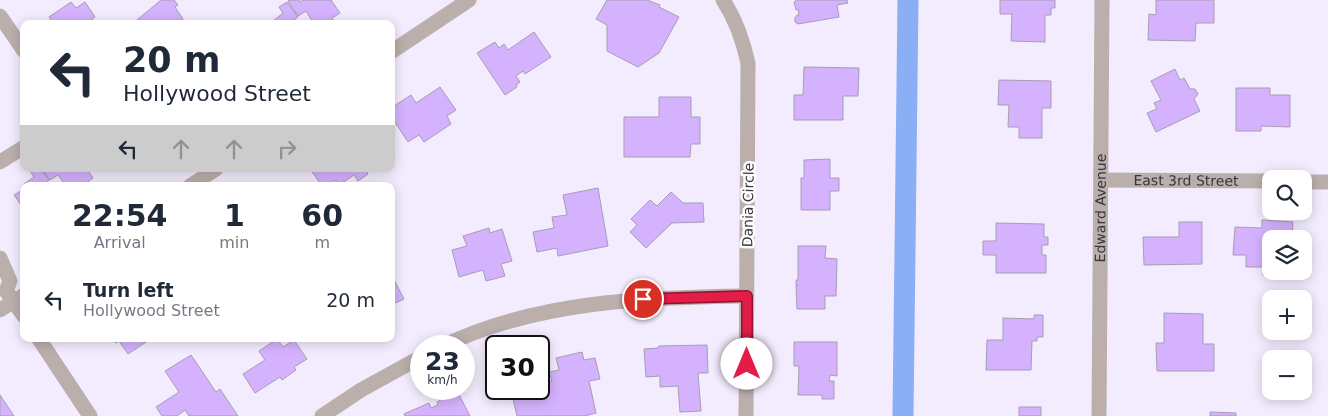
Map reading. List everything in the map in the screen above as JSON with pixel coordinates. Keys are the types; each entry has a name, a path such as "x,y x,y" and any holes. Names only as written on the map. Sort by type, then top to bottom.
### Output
{"street":[{"path":"395,49 470,0"},
{"name":"Dania Circle","path":"723,0 742,37 748,63 746,416"},
{"name":"Edward Avenue","path":"1099,416 1102,0"},
{"path":"0,16 20,45"},
{"path":"0,162 20,150"},
{"path":"196,182 211,172"},
{"name":"East 3rd Street","path":"1101,180 1262,181"},
{"path":"1312,182 1328,182"},
{"path":"0,258 10,281 10,294 0,310"},
{"path":"10,294 20,310"},
{"path":"468,335 529,317 587,306 643,299 747,296"},
{"path":"41,342 90,416"},
{"path":"322,416 361,390 410,363"}],"building":[{"path":"161,0 174,0 178,5 175,7 183,19 182,20 137,20"},
{"path":"331,0 340,13 332,18 333,20 312,20 306,11 298,16 288,1"},
{"path":"607,0 647,0 660,5 659,7 679,17 659,53 638,67 607,51 607,25 596,19"},
{"path":"797,0 847,0 848,3 837,5 839,17 798,24 795,22 795,18 799,15 798,9 796,10 794,2"},
{"path":"1000,0 1055,0 1055,8 1051,8 1051,15 1045,15 1045,42 1011,41 1012,14 1000,14"},
{"path":"1156,0 1214,0 1214,23 1196,23 1195,41 1148,40 1149,14 1156,15"},
{"path":"71,2 76,8 85,2 95,17 92,20 51,20 49,17"},
{"path":"287,2 298,17 293,20 274,20 283,13 279,7"},
{"path":"534,32 551,57 525,74 523,71 516,76 520,82 516,85 517,87 505,95 477,53 495,42 499,48 504,44 508,50"},
{"path":"804,67 859,68 858,96 843,96 843,120 794,120 794,95 803,95"},
{"path":"1175,69 1180,80 1184,78 1190,89 1195,89 1198,94 1194,99 1200,111 1156,132 1147,113 1157,109 1154,103 1161,100 1151,81"},
{"path":"999,80 1051,81 1051,108 1042,108 1042,138 1019,138 1019,127 1008,127 1009,105 998,105"},
{"path":"440,87 456,110 447,116 451,124 424,142 419,135 408,142 395,122 395,105 411,95 416,103"},
{"path":"1236,88 1270,88 1270,95 1290,95 1290,127 1261,126 1261,131 1236,131"},
{"path":"659,97 691,97 691,117 700,117 700,144 691,144 690,157 624,157 624,117 659,117"},
{"path":"830,159 830,178 839,178 839,191 830,191 830,210 801,210 801,178 804,178 804,160"},
{"path":"31,172 43,172 49,180 46,182 27,182 34,177"},
{"path":"44,172 89,172 93,178 87,182 63,182 58,175 50,180"},
{"path":"312,172 367,172 368,174 358,181 354,175 344,182 337,182 336,180 333,182 319,182"},
{"path":"598,188 608,246 558,256 557,248 537,252 533,232 554,228 552,217 567,215 563,195"},
{"path":"20,191 20,203 14,195"},
{"path":"671,192 683,203 703,203 704,222 672,223 646,248 630,232 637,225 631,219 650,200 657,206"},
{"path":"1262,220 1293,222 1293,230 1262,230 1262,267 1246,267 1246,255 1233,255 1235,227 1262,228"},
{"path":"1179,222 1202,222 1202,264 1144,265 1143,237 1179,237"},
{"path":"996,223 1044,224 1044,237 1048,237 1048,245 1042,245 1042,255 1046,255 1046,273 996,273 996,255 983,255 983,241 996,241"},
{"path":"489,228 490,233 502,229 512,261 501,264 505,276 486,281 483,270 459,277 452,250 467,246 463,236"},
{"path":"798,246 826,246 825,258 837,259 836,296 825,296 825,309 797,309"},
{"path":"395,282 404,299 395,303"},
{"path":"1164,313 1203,314 1203,344 1214,344 1214,371 1157,371 1156,343 1164,343"},
{"path":"1034,315 1043,315 1043,337 1037,337 1037,341 1032,341 1031,370 986,370 987,340 1003,340 1003,318 1034,319"},
{"path":"120,342 146,342 128,354"},
{"path":"272,342 279,342 283,347 291,342 295,342 307,359 294,367 296,370 282,380 280,377 255,393 243,374 265,360 259,351"},
{"path":"794,342 837,342 837,376 830,375 829,381 834,381 834,399 822,399 822,395 798,395 799,366 794,366"},
{"path":"707,345 708,373 698,373 701,411 680,412 678,386 660,387 660,376 646,377 644,349 658,348 659,346"},
{"path":"582,352 584,360 595,358 600,379 589,381 596,413 584,416 517,416 513,400 550,400 550,381 552,381 550,372 559,370 556,358"},
{"path":"191,355 216,392 220,389 238,416 189,416 185,410 177,416 162,416 156,407 179,392 165,371"},
{"path":"0,395 14,416 0,416"},
{"path":"441,400 462,400 470,416 405,416 404,414 429,403 431,408 438,405 437,402"},
{"path":"1019,407 1041,407 1041,416 1019,416"},
{"path":"1210,412 1236,413 1236,416 1210,416"}],"waterway":[{"path":"903,416 908,0"}],"route":[{"path":"643,299 747,296 747,364"}]}
